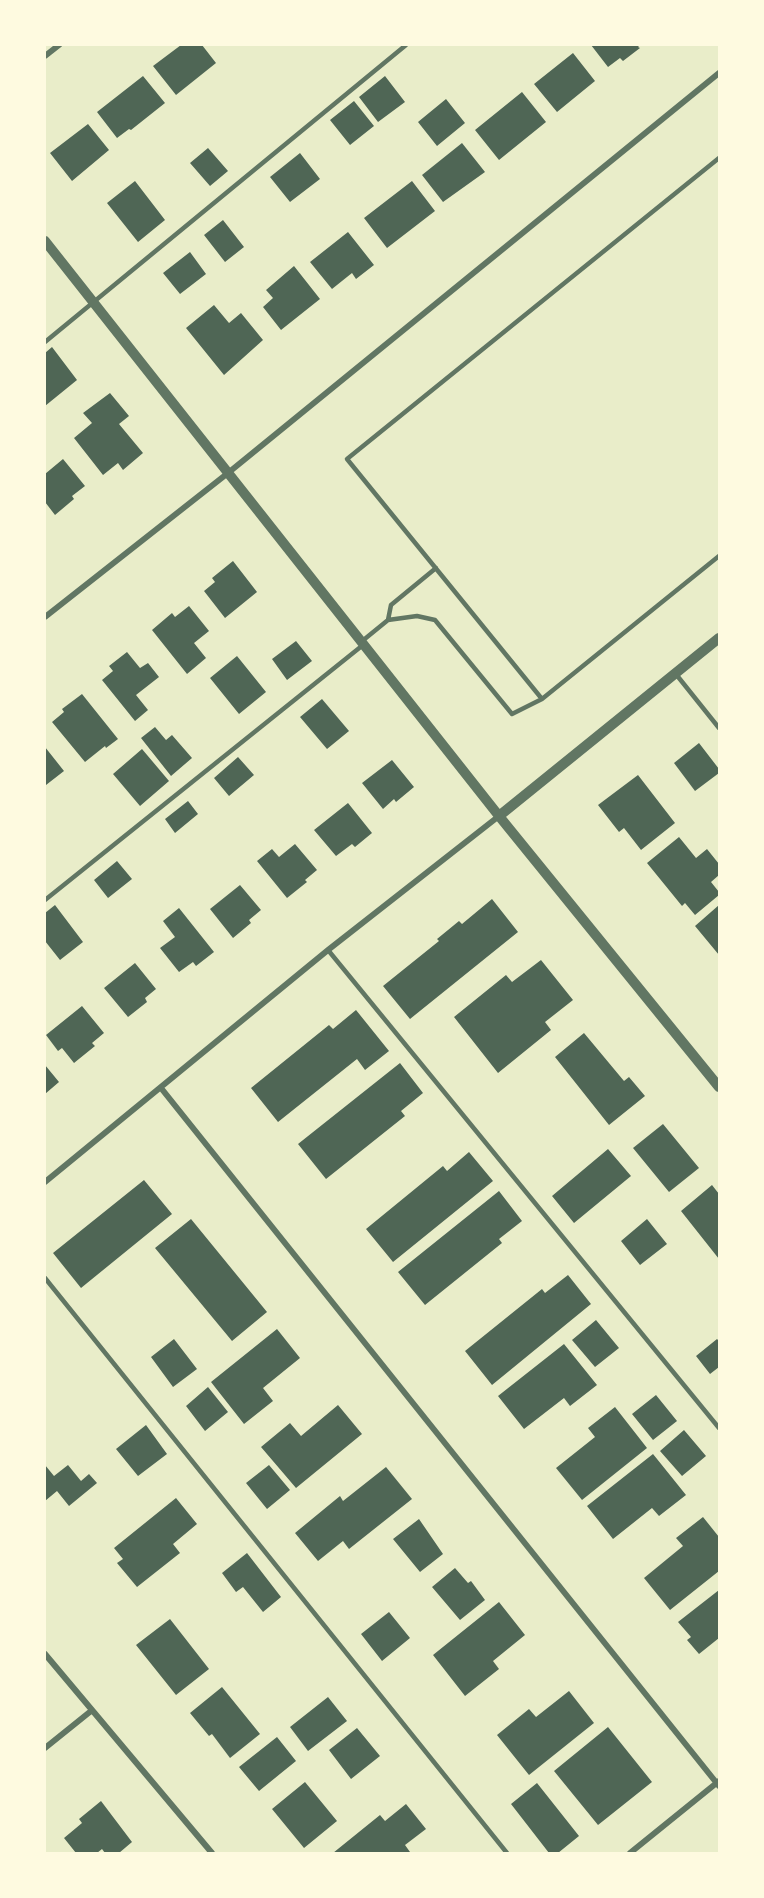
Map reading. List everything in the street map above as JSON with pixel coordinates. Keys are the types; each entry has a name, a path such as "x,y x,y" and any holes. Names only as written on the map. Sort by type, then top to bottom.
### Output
{"street":[{"path":"45,56 59,45"},
{"path":"45,617 228,473 719,73"},
{"path":"45,242 362,643 719,1087"},
{"path":"45,1182 328,951 500,816 719,638"},
{"path":"161,1088 718,1783 630,1853"},
{"path":"45,1654 212,1853"},
{"path":"45,1748 92,1711"}],"lane":[{"path":"45,342 406,45"},
{"path":"542,699 347,459 719,158"},
{"path":"45,900 388,620 417,616 435,620 512,714 542,699 719,556"},
{"path":"388,620 391,605 436,568"},
{"path":"675,674 719,728"},
{"path":"328,951 719,1428"},
{"path":"45,1278 507,1853"}],"building":[{"path":"181,45 202,45 216,63 176,95 153,66"},
{"path":"591,45 640,45 638,47 640,48 623,61 620,58 608,67"},
{"path":"573,53 595,81 557,112 534,84"},
{"path":"143,76 165,103 117,138 97,112"},
{"path":"385,76 405,102 378,122 359,97"},
{"path":"522,92 546,122 499,160 475,130"},
{"path":"446,99 465,123 437,146 418,122"},
{"path":"354,101 374,126 350,145 330,120"},
{"path":"88,124 109,150 72,181 50,153"},
{"path":"462,143 485,172 443,202 422,175"},
{"path":"208,148 228,171 210,186 190,163"},
{"path":"300,153 320,179 290,202 270,177"},
{"path":"135,181 165,220 138,242 107,203"},
{"path":"412,181 435,211 387,248 364,218"},
{"path":"223,220 244,247 225,262 204,235"},
{"path":"348,232 374,265 356,279 352,273 332,289 310,262"},
{"path":"190,252 206,274 180,294 163,273"},
{"path":"294,266 320,299 281,330 263,307 273,298 266,290"},
{"path":"214,305 229,323 241,313 263,340 224,375 186,328"},
{"path":"52,347 77,380 45,406 45,353"},
{"path":"110,393 129,416 119,424 143,453 123,470 118,463 103,475 74,438 92,423 83,413"},
{"path":"63,459 85,486 72,496 74,499 55,515 45,502 45,474"},
{"path":"233,561 257,592 225,618 204,591 215,582 212,578"},
{"path":"189,606 209,631 194,643 206,658 187,674 152,630 172,613 175,617"},
{"path":"296,641 312,661 287,680 272,659"},
{"path":"127,652 140,668 148,663 159,677 136,695 148,710 135,721 102,680 113,671 109,666"},
{"path":"237,656 266,692 239,714 210,678"},
{"path":"82,694 118,739 85,762 52,722 64,712 62,709"},
{"path":"322,699 349,731 327,749 300,717"},
{"path":"155,727 166,740 172,735 192,758 171,776 141,738"},
{"path":"699,743 719,769 719,773 695,791 674,763"},
{"path":"45,747 64,771 46,785 45,783"},
{"path":"142,749 169,781 140,806 113,774"},
{"path":"238,757 254,775 229,796 214,778"},
{"path":"392,760 414,787 396,802 394,799 383,809 362,783"},
{"path":"638,775 675,823 641,850 624,828 619,832 598,805"},
{"path":"188,801 198,814 175,833 165,819"},
{"path":"348,803 372,833 355,847 352,844 336,856 314,830"},
{"path":"679,837 696,858 707,849 719,864 719,875 711,882 719,895 695,915 685,903 682,906 647,863"},
{"path":"295,844 317,870 305,880 307,882 287,898 257,861 272,849 279,857"},
{"path":"117,861 132,879 108,898 94,880"},
{"path":"240,885 261,910 249,920 251,923 233,938 210,909"},
{"path":"492,899 518,932 410,1019 383,986 439,941 437,939 459,921 462,924"},
{"path":"55,905 83,942 60,960 45,941 45,913"},
{"path":"719,905 719,955 695,926"},
{"path":"179,908 214,952 196,966 193,962 179,972 160,948 175,937 163,921"},
{"path":"541,960 573,1000 545,1022 551,1030 498,1073 454,1017 506,975 512,982"},
{"path":"135,963 156,989 145,998 147,1002 128,1017 104,988"},
{"path":"82,1006 104,1033 92,1043 95,1046 74,1063 62,1048 58,1051 46,1035"},
{"path":"356,1010 389,1051 365,1070 357,1059 278,1122 251,1088 329,1025 333,1029"},
{"path":"584,1033 624,1081 629,1077 645,1096 609,1125 555,1057"},
{"path":"400,1063 423,1093 401,1111 405,1116 326,1179 298,1144"},
{"path":"45,1065 59,1082 45,1094"},
{"path":"663,1124 699,1168 669,1192 633,1148"},
{"path":"608,1149 631,1176 574,1223 552,1196"},
{"path":"469,1152 493,1181 393,1262 366,1229 443,1166 447,1171"},
{"path":"144,1180 172,1214 81,1288 53,1253"},
{"path":"712,1185 719,1194 719,1259 681,1211"},
{"path":"499,1191 522,1221 499,1239 502,1243 425,1305 398,1272"},
{"path":"191,1219 267,1312 232,1341 155,1248"},
{"path":"647,1219 667,1244 640,1265 621,1241"},
{"path":"568,1275 591,1304 492,1385 465,1351 542,1289 545,1293"},
{"path":"596,1320 619,1348 595,1367 572,1340"},
{"path":"277,1329 300,1358 263,1388 273,1401 244,1424 211,1382"},
{"path":"174,1339 197,1369 173,1387 151,1357"},
{"path":"717,1339 719,1341 719,1367 710,1374 696,1356"},
{"path":"564,1344 597,1385 570,1406 564,1398 524,1429 498,1396"},
{"path":"208,1387 228,1412 205,1431 186,1406"},
{"path":"656,1395 677,1421 653,1440 632,1414"},
{"path":"338,1405 362,1434 296,1488 261,1447 290,1423 301,1436"},
{"path":"615,1407 647,1448 582,1500 556,1468 595,1437 588,1428"},
{"path":"146,1425 167,1454 138,1476 116,1449"},
{"path":"684,1430 706,1456 682,1476 660,1451"},
{"path":"653,1454 686,1495 659,1516 652,1508 613,1539 587,1506"},
{"path":"45,1465 54,1476 68,1465 81,1481 89,1474 97,1483 69,1506 57,1491 45,1501"},
{"path":"269,1465 290,1490 267,1509 246,1483"},
{"path":"386,1467 412,1499 349,1549 343,1541 318,1561 295,1533 340,1496 343,1501"},
{"path":"176,1498 197,1524 173,1544 180,1553 137,1587 117,1563 123,1559 114,1548"},
{"path":"703,1517 719,1537 719,1571 670,1610 644,1578 683,1546 676,1538"},
{"path":"419,1519 443,1554 420,1572 393,1539"},
{"path":"247,1553 281,1597 263,1612 243,1587 236,1592 222,1573"},
{"path":"455,1568 468,1583 471,1581 485,1600 460,1620 432,1587"},
{"path":"719,1590 719,1638 699,1654 687,1640 691,1637 678,1622"},
{"path":"499,1602 525,1635 493,1661 499,1669 465,1696 433,1655"},
{"path":"389,1612 410,1638 382,1661 361,1634"},
{"path":"170,1619 209,1669 176,1695 136,1645"},
{"path":"222,1687 260,1734 230,1758 212,1734 209,1736 190,1713"},
{"path":"569,1691 594,1723 529,1775 497,1735 529,1709 536,1717"},
{"path":"328,1697 347,1721 308,1751 290,1727"},
{"path":"608,1727 652,1782 598,1825 554,1771"},
{"path":"357,1728 380,1756 351,1779 329,1750"},
{"path":"277,1737 296,1761 259,1791 239,1767"},
{"path":"305,1782 337,1821 304,1848 272,1809"},
{"path":"537,1783 579,1836 558,1853 549,1853 511,1804"},
{"path":"101,1801 132,1842 119,1853 105,1853 102,1849 97,1853 76,1853 64,1838 82,1823 79,1819"},
{"path":"406,1804 426,1829 405,1845 409,1853 333,1853 380,1815 385,1821"}]}
